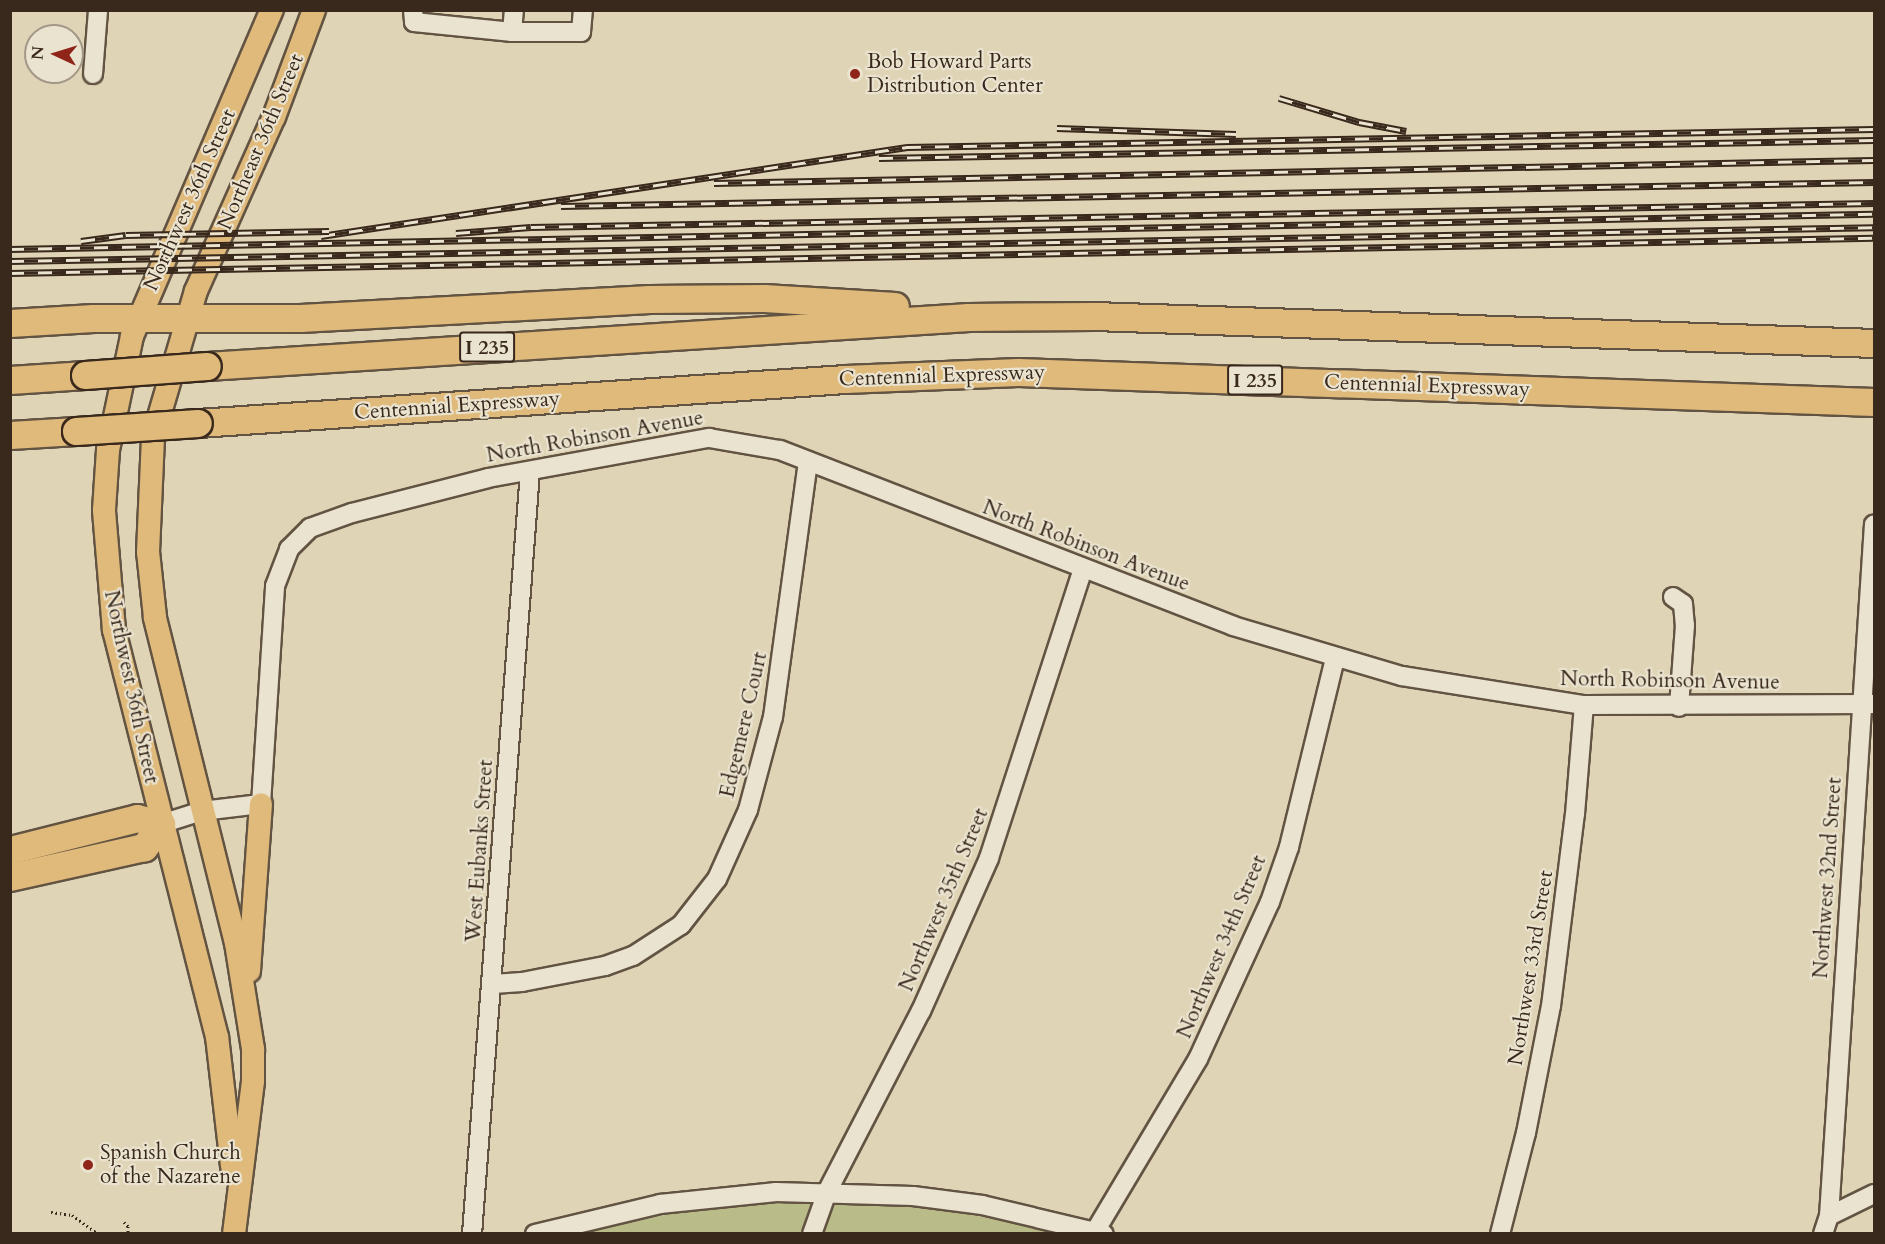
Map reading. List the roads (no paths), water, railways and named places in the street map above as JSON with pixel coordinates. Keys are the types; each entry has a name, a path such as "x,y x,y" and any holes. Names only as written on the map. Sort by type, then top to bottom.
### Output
{"highway":[{"path":"10,323 138,318 300,318 695,298 764,298 1094,316"},
{"name":"I 235","path":"10,380 856,323 1094,316 1875,343"},
{"name":"Centennial Expressway","path":"10,435 845,379 1018,372 1875,402"},
{"path":"10,850 137,818 161,824 144,847 10,878"}],"main road":[{"name":"Northwest 36th Street","path":"236,1206 217,1037 161,824 114,630 105,559 108,450 123,367 138,318 272,10"},
{"name":"Northeast 36th Street","path":"205,272 274,117 314,10"},
{"name":"Northwest 36th Street","path":"205,272 188,318 153,437 148,552 155,617 247,990 253,1081 234,1233"},
{"path":"247,990 261,804"}],"street":[{"path":"93,74 98,10"},
{"path":"413,10 414,22 512,32 581,32 583,10"},
{"path":"512,32 514,10"},
{"name":"North Robinson Avenue","path":"261,804 275,586 283,560 297,538 310,528 352,513 530,471 709,438 750,443 808,461 1233,626 1335,659 1439,684 1584,705 1679,708 1868,704"},
{"name":"Edgemere Court","path":"493,984 595,968 633,956 681,926 717,879 748,810 773,717 808,461"},
{"name":"West Eubanks Street","path":"472,1233 493,984 530,471"},
{"name":"Northwest 32nd Street","path":"1826,1225 1868,704 1874,524"},
{"name":"Northwest 35th Street","path":"812,1233 827,1192 921,1011 989,858 1083,569"},
{"path":"1673,597 1683,604 1685,625 1679,708"},
{"name":"Northwest 34th Street","path":"1100,1232 1197,1059 1262,922 1289,847 1335,659"},
{"name":"Northwest 33rd Street","path":"1500,1233 1526,1133 1551,1006 1575,814 1584,705"},
{"path":"161,824 202,811 261,804"},
{"path":"535,1233 622,1211 721,1195 827,1192 982,1205 1100,1232"},
{"path":"1826,1225 1875,1194"}],"railway":[{"path":"1279,98 1359,122 1406,131"},
{"path":"1057,128 1236,134"},
{"path":"321,236 907,147 1874,129"},
{"path":"879,158 1874,140"},
{"path":"714,183 1874,160"},
{"path":"561,206 1874,182"},
{"path":"456,233 531,227 1874,203"},
{"path":"10,249 1874,214"},
{"path":"10,261 1874,227"},
{"path":"81,241 126,235 329,231"},
{"path":"10,273 1874,238"}],"place":[{"name":"Bob Howard Parts Distribution Center","path":"855,74"},
{"name":"Spanish Church of the Nazarene","path":"88,1165"}]}
